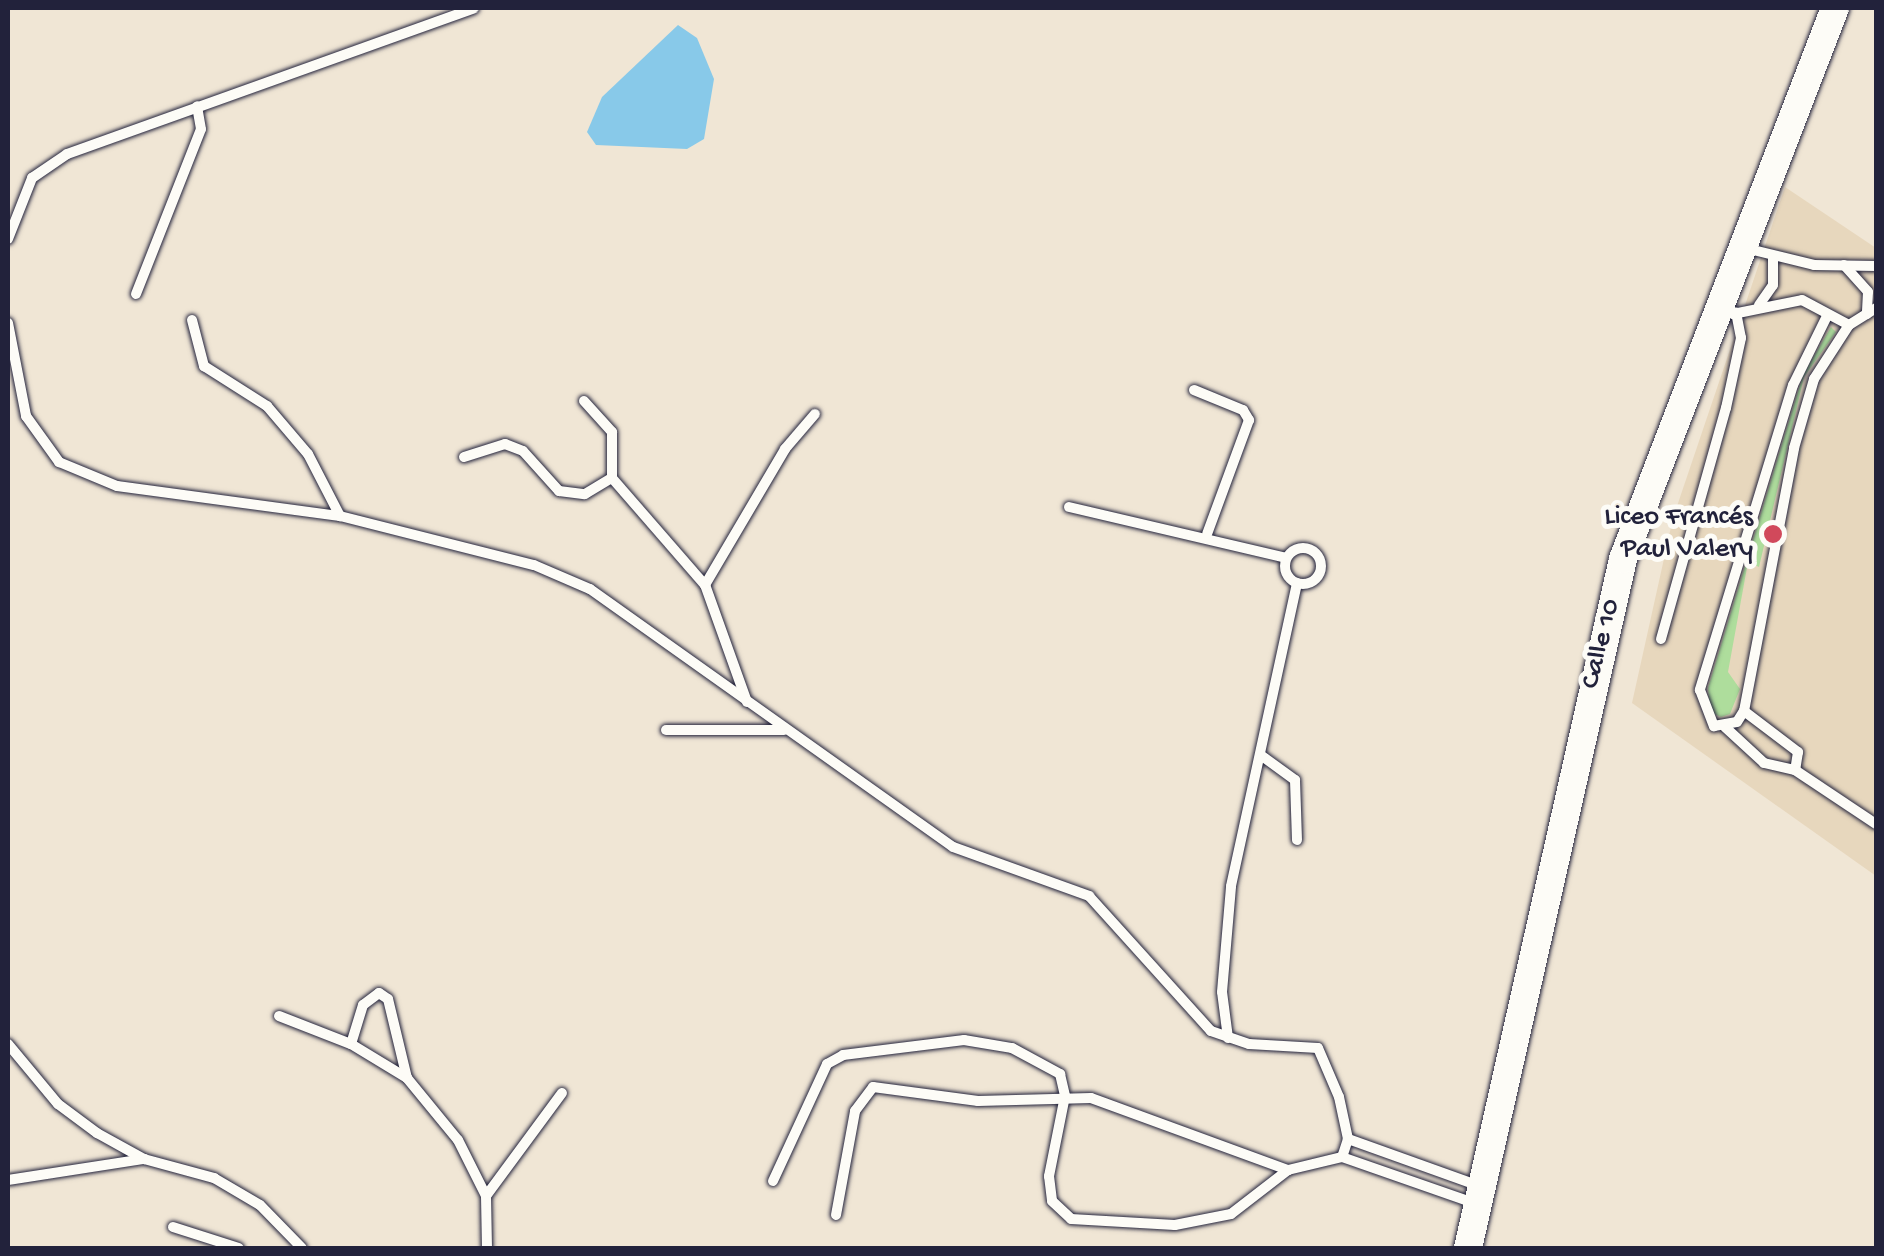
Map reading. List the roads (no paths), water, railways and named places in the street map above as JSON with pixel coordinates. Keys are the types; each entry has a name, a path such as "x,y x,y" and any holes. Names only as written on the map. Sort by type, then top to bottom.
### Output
{"main road":[{"name":"Calle 10","path":"1468,1248 1623,558 1724,316 1740,246 1834,8"}],"lane":[{"path":"8,240 32,178 66,154 196,106 340,62 474,8"},
{"path":"136,294 200,129 196,106"},
{"path":"1740,246 1773,257 1876,266"},
{"path":"1758,306 1773,284 1773,257"},
{"path":"1725,727 1744,711 1794,448 1814,379 1849,325 1872,311 1868,292 1844,265"},
{"path":"1661,639 1741,338 1724,316 1802,300 1849,325"},
{"path":"1827,316 1793,385 1700,690 1706,717 1725,727 1775,770 1795,770 1876,824"},
{"path":"192,320 204,366 267,406 308,454 340,516"},
{"path":"8,323 26,416 59,462 117,486 340,516 534,566 590,589 954,847 1089,896 1183,1008 1228,1038 1318,1048 1331,1066 1348,1139 1342,1158"},
{"path":"1194,390 1243,410 1250,430 1207,534"},
{"path":"584,401 612,432 612,478 705,585 748,704"},
{"path":"705,585 785,449 815,414"},
{"path":"464,457 505,444 523,451 559,492 585,494 612,478"},
{"path":"1069,507 1207,534 1286,558 1306,548 1320,558 1315,580 1297,583"},
{"path":"1228,1038 1224,938 1297,583 1286,558"},
{"path":"1744,711 1798,752 1795,770"},
{"path":"666,730 784,730"},
{"path":"1262,756 1295,780 1297,840"},
{"path":"351,1044 363,1004 379,993 388,999 407,1078"},
{"path":"280,1016 351,1044 407,1078 458,1140 486,1196 487,1248"},
{"path":"773,1181 816,1078 844,1055 964,1040 1012,1048 1060,1074 1065,1096 1049,1176 1052,1201 1071,1218 1175,1226 1231,1214 1288,1170 1342,1158 1480,1196"},
{"path":"8,1044 58,1104 144,1159 214,1178 260,1206 302,1248"},
{"path":"836,1215 854,1111 873,1088 978,1101 1065,1096 1119,1105 1288,1170"},
{"path":"486,1196 562,1093"},
{"path":"1348,1139 1480,1196"},
{"path":"8,1180 144,1159"},
{"path":"174,1226 239,1248"}],"water":[{"path":"678,25 697,38 714,79 704,139 687,149 596,145 587,132 602,97"}],"place":[{"name":"Liceo Francés Paul Valery","path":"1773,534"}]}
